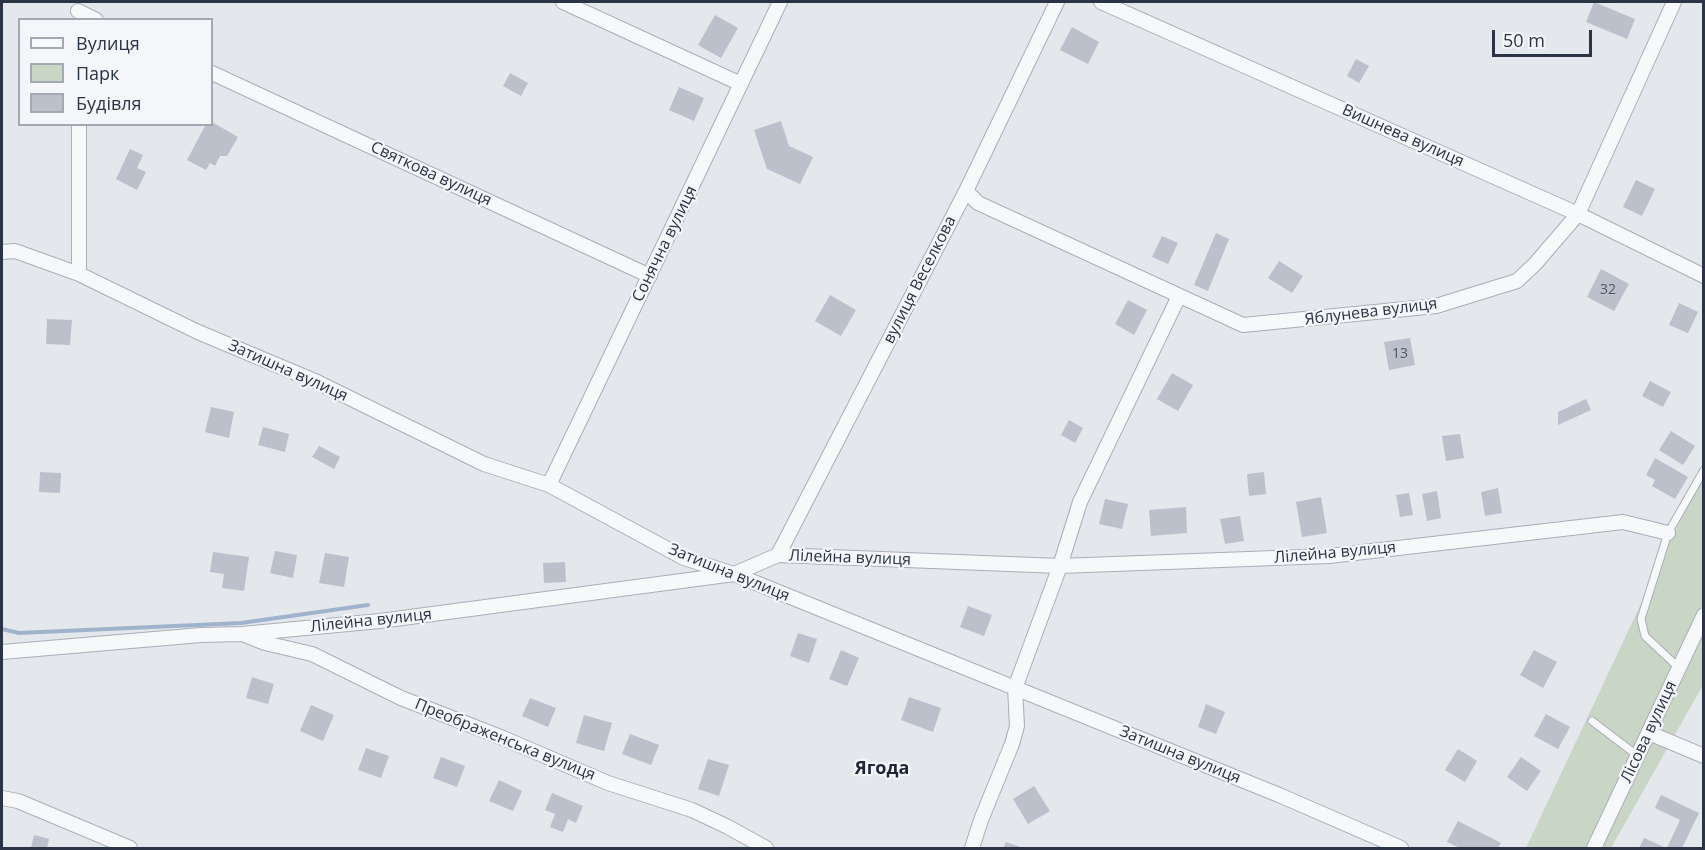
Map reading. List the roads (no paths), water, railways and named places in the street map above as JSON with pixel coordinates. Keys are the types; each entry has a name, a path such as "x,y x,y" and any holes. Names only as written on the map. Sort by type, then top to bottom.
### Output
{"street":[{"path":"563,2 741,84"},
{"name":"Сонячна вулиця","path":"549,485 780,2"},
{"name":"вулиця Веселкова","path":"778,555 966,191 1057,2"},
{"name":"Вишнева вулиця","path":"1101,2 1578,214 1704,276"},
{"name":"Яблунева вулиця","path":"966,191 978,202 1243,325 1436,306 1517,280 1535,264 1578,214 1674,2"},
{"path":"78,11 92,18"},
{"name":"Святкова вулиця","path":"213,73 650,276"},
{"path":"79,126 79,274"},
{"name":"Затишна вулиця","path":"2,252 15,251 79,274 198,332 317,382 484,464 549,485 684,558 734,574 1279,795 1401,849"},
{"path":"972,849 1017,726 1015,688 1060,566 1080,502 1179,296"},
{"name":"Лілейна вулиця","path":"2,652 380,621 734,574 778,555 1060,566 1329,556 1623,522 1668,533"},
{"name":"Лісова вулиця","path":"1594,849 1704,615"},
{"name":"Преображенська вулиця","path":"242,634 265,643 312,654 401,698 608,783 692,810 766,849"},
{"path":"1649,733 1704,756"},
{"path":"2,798 18,801 130,849"}],"lane":[{"path":"1679,668 1645,636 1641,620 1668,533 1704,470"},
{"path":"1592,721 1638,756"}],"waterway":[{"path":"2,629 19,633 241,623 368,605"}],"district":[{"name":"Ягода","path":"882,769"}]}
